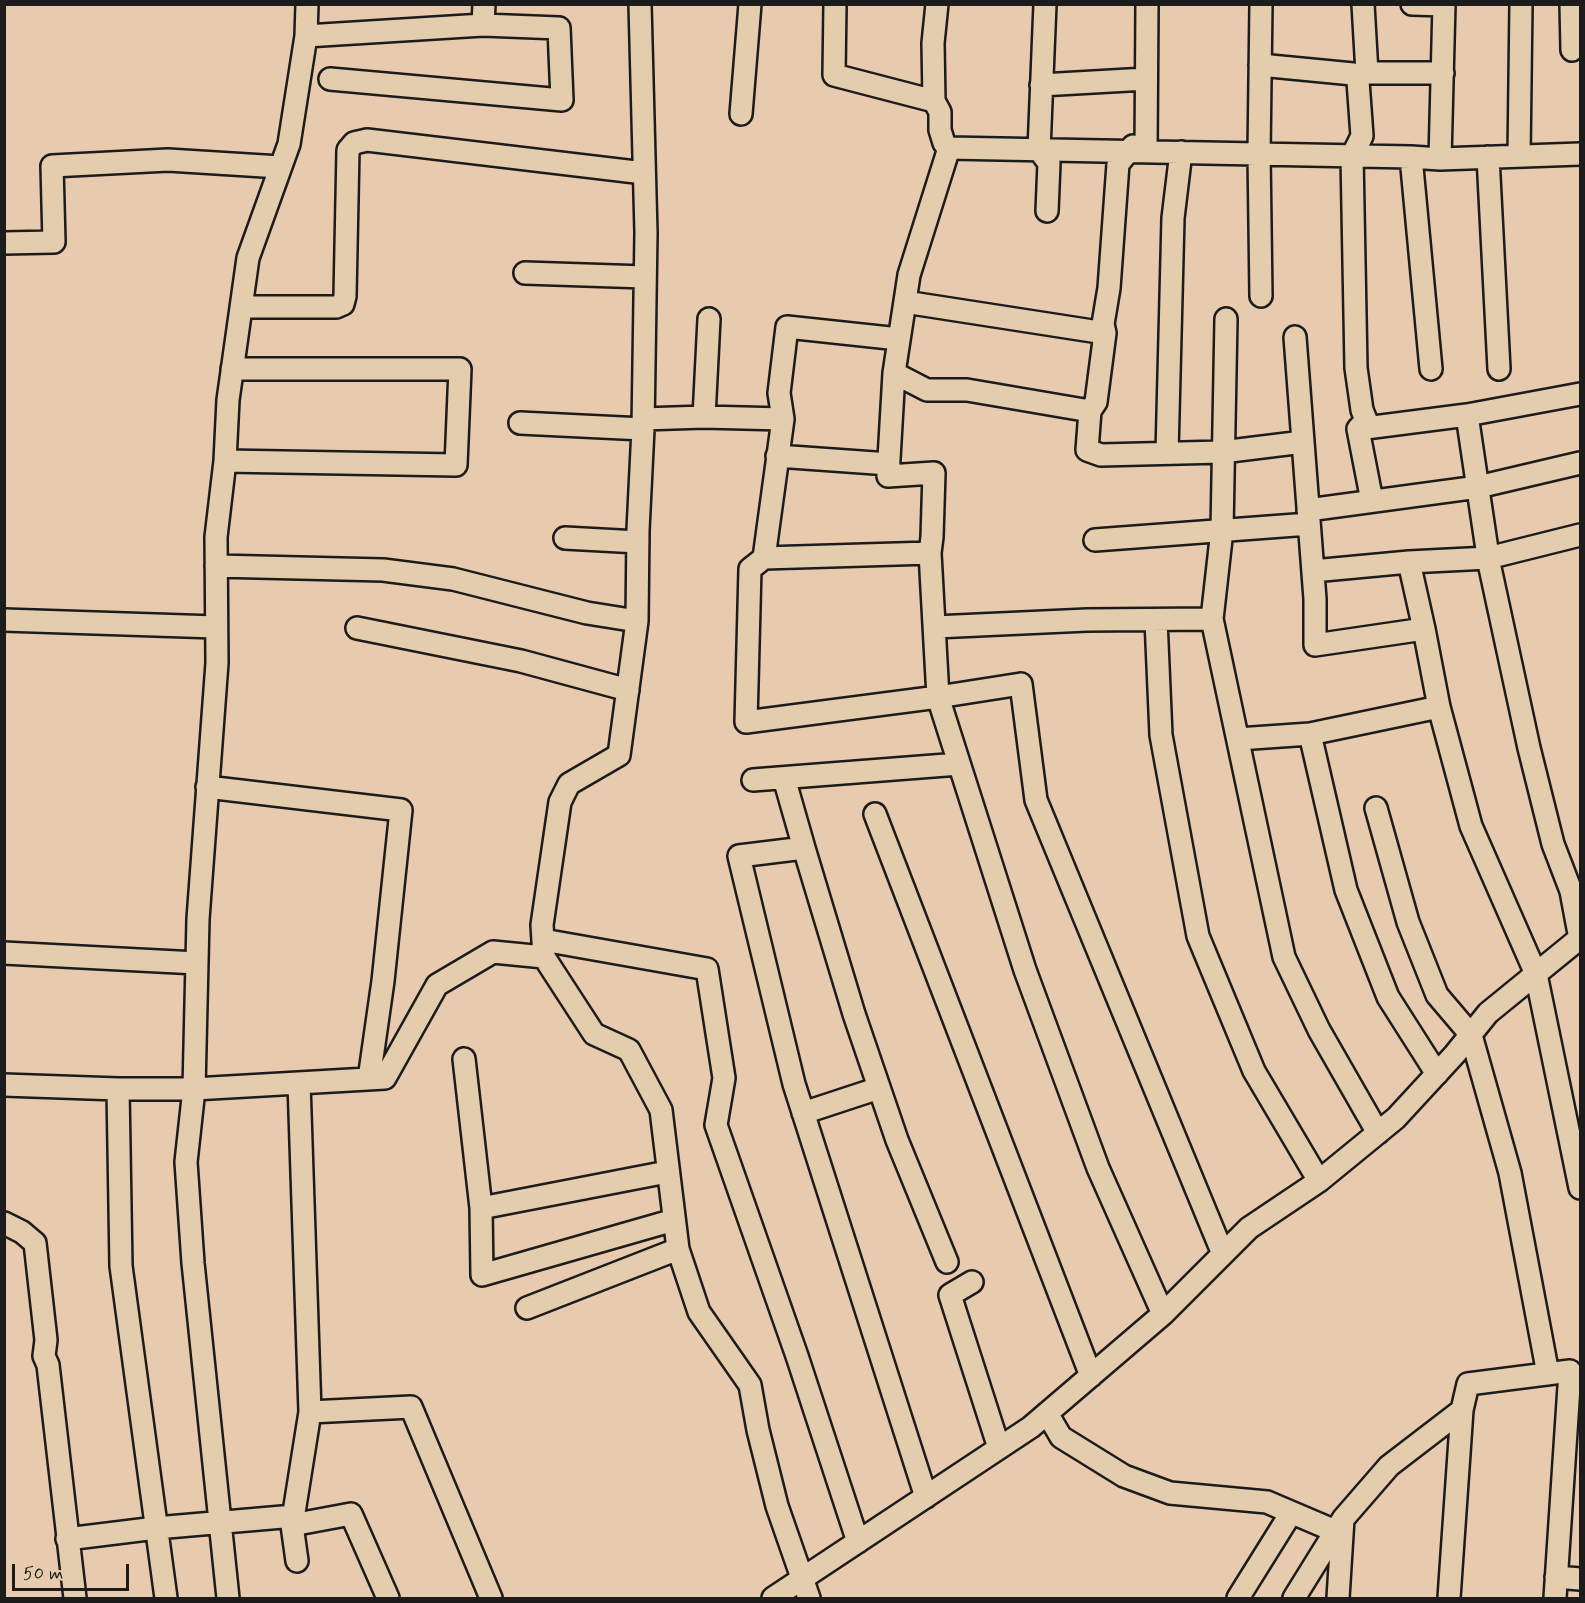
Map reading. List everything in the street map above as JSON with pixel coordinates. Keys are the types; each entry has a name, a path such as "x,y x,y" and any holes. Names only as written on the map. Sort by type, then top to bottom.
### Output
{"street":[{"path":"228,1599 193,1263 186,1162 194,1089 197,963 217,663 216,537 225,461 228,400 248,258 289,144 306,36 307,4"},
{"path":"640,4 645,277 637,621 619,755 569,784 561,802 542,924 544,949 594,1034 628,1050 661,1110 678,1249 699,1312 750,1385 758,1430 777,1506 805,1589"},
{"path":"741,114 750,4"},
{"path":"835,4 834,75 934,101"},
{"path":"937,4 933,43 934,101 940,112 940,130 944,143 950,148 1136,150 1440,159 1581,154"},
{"path":"1045,4 1039,150 1049,163 1047,211"},
{"path":"1148,4 1146,79 1136,150 1118,164 1103,324 1105,333 1096,402 1090,411 1087,450 1101,455 1222,452 1303,442"},
{"path":"1261,4 1259,154 1261,297"},
{"path":"1363,4 1367,73 1443,73"},
{"path":"1412,4 1444,5 1440,159"},
{"path":"1519,156 1521,4"},
{"path":"1571,4 1572,50"},
{"path":"306,36 483,15 559,28 562,100 330,79"},
{"path":"1260,65 1353,74 1358,81 1362,136 1352,156 1356,368 1362,411 1366,420 1358,429"},
{"path":"1041,85 1146,79"},
{"path":"242,307 336,307 343,304 348,150 354,142 367,140 644,173"},
{"path":"950,148 909,275 894,373 888,476 934,473 930,553 938,697 1025,970 1045,1025 1098,1168 1163,1314"},
{"path":"1167,453 1173,218 1181,152"},
{"path":"1411,157 1431,369"},
{"path":"1488,157 1499,369"},
{"path":"4,243 54,242 52,166 168,160 280,167"},
{"path":"525,273 645,277"},
{"path":"905,302 1105,333"},
{"path":"704,417 709,319"},
{"path":"1226,319 1222,530 1212,619 1284,957 1319,1030 1378,1133"},
{"path":"764,558 783,418 779,393 788,327 899,339"},
{"path":"1295,337 1313,572 1315,645 1424,629"},
{"path":"225,461 456,465 460,369 232,369"},
{"path":"894,373 927,390 967,390 1090,411"},
{"path":"1358,429 1467,415 1581,394"},
{"path":"773,1599 805,1589 858,1542 999,1448 1047,1413 1163,1314 1249,1228 1319,1181 1396,1118 1437,1074 1488,1013 1580,938 1571,891 1553,844 1529,748 1488,558 1467,415"},
{"path":"520,423 643,424 704,417 783,418"},
{"path":"1358,429 1372,501"},
{"path":"777,456 889,464"},
{"path":"1095,540 1222,530 1309,517 1372,501 1478,487 1581,463"},
{"path":"1313,572 1409,562 1488,558 1581,535"},
{"path":"565,538 638,542"},
{"path":"930,553 764,558 750,569 746,722 1021,684 1036,800 1223,1254"},
{"path":"1409,562 1439,707 1471,826 1536,974 1581,1188"},
{"path":"216,566 382,570 441,578 587,613 637,621"},
{"path":"935,627 1087,620 1212,619"},
{"path":"1156,620 1161,735 1198,936 1254,1071 1319,1181"},
{"path":"4,621 216,627"},
{"path":"357,628 522,661 628,690"},
{"path":"1238,739 1310,734 1439,707"},
{"path":"1310,734 1346,890 1388,997 1437,1074"},
{"path":"753,780 959,764"},
{"path":"784,777 854,1014 897,1140 947,1262"},
{"path":"207,786 401,810 383,981 369,1079"},
{"path":"1376,808 1408,922 1437,995 1471,1035 1510,1173 1548,1374"},
{"path":"875,814 1090,1376"},
{"path":"804,848 739,856 794,1084 926,1497"},
{"path":"4,1085 194,1089 385,1078 437,985 493,952 544,949 707,969 724,1078 716,1125 797,1356 858,1542"},
{"path":"4,953 197,963"},
{"path":"464,1059 481,1208 482,1275 674,1220"},
{"path":"297,1561 293,1520 310,1412 299,1083"},
{"path":"803,1113 879,1088"},
{"path":"118,1089 121,1266 165,1599"},
{"path":"481,1208 667,1172"},
{"path":"4,1223 22,1232 34,1243 46,1341 44,1356 48,1365 75,1599"},
{"path":"527,1308 678,1249"},
{"path":"972,1282 950,1295 999,1448"},
{"path":"1449,1599 1462,1410 1468,1384 1575,1370 1572,1477 1556,1577 1555,1599"},
{"path":"310,1412 411,1407 491,1599"},
{"path":"1294,1599 1339,1525 1389,1466 1462,1410"},
{"path":"1047,1413 1061,1437 1124,1476 1170,1493 1267,1502 1291,1513 1339,1525"},
{"path":"1238,1599 1291,1513"},
{"path":"67,1539 221,1522 293,1520 351,1514 388,1599"},
{"path":"1338,1599 1339,1525"},
{"path":"1556,1577 1581,1579"}]}
